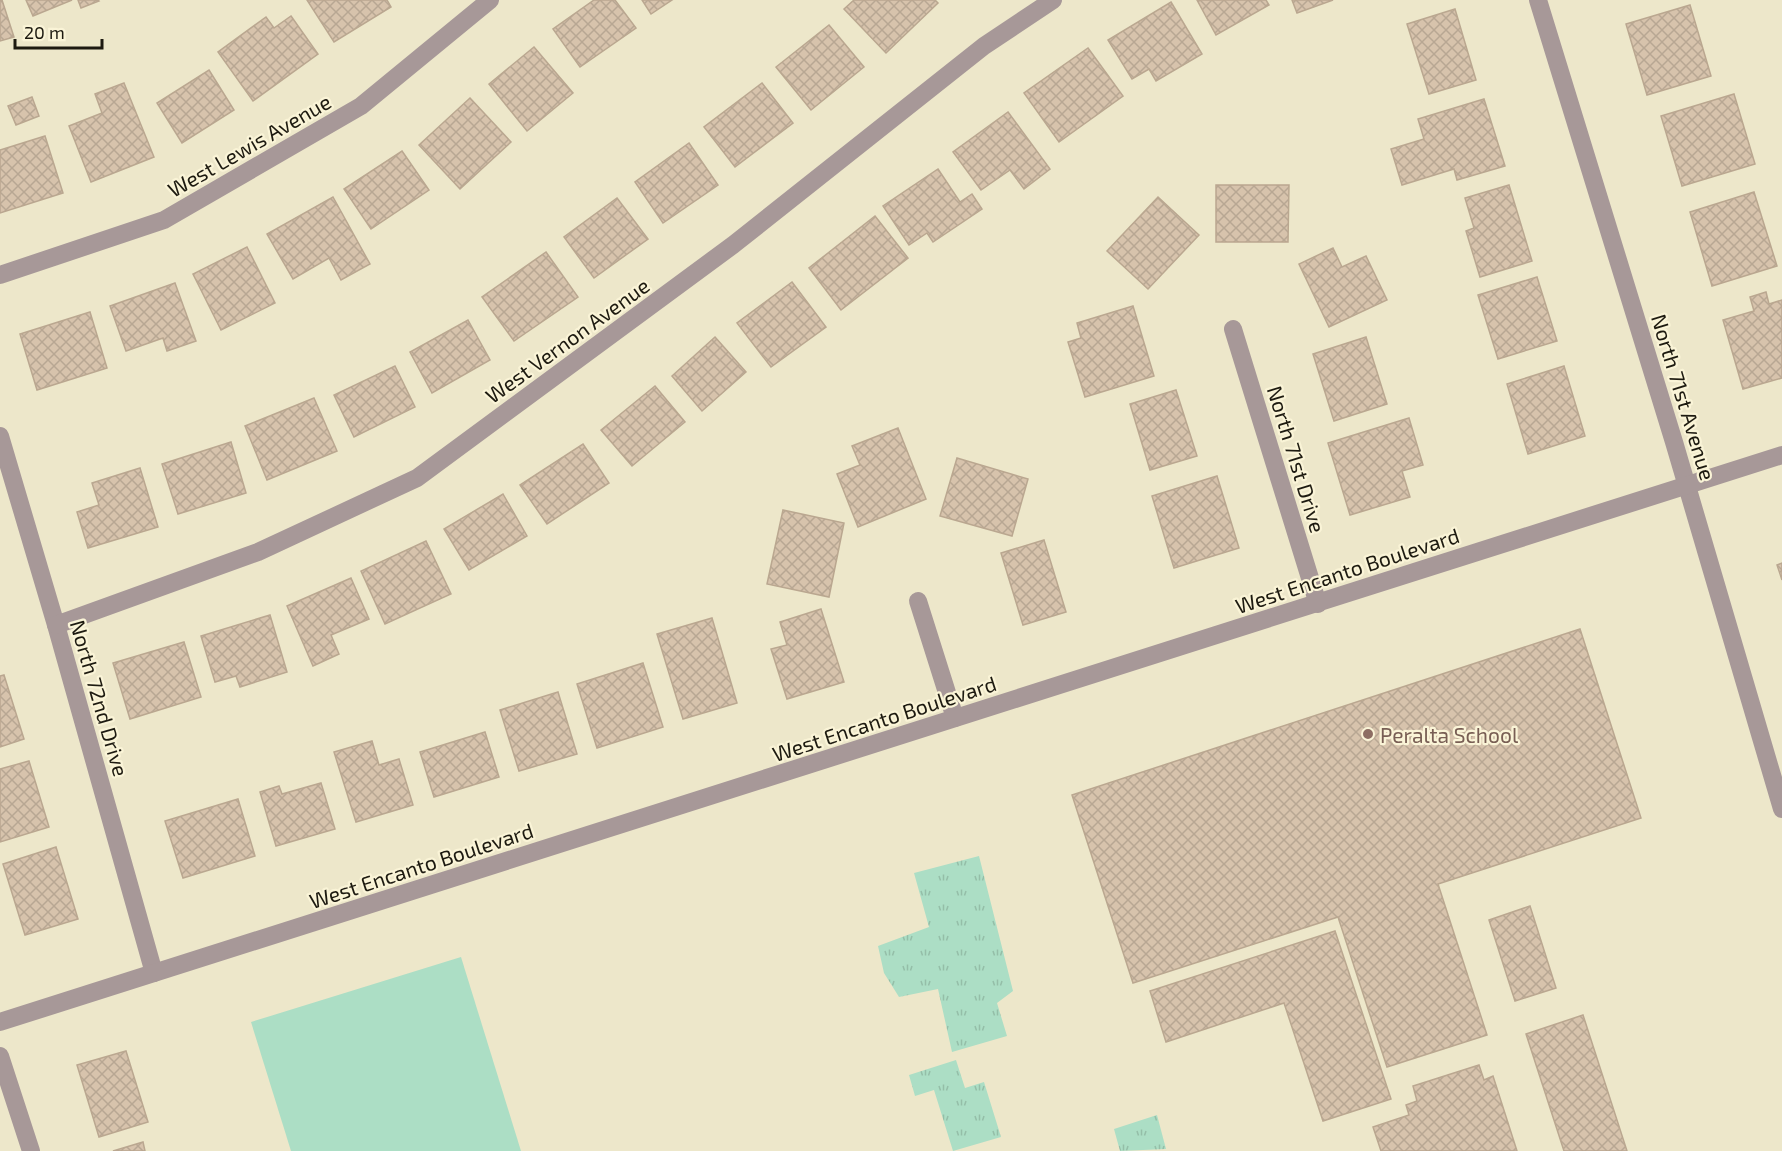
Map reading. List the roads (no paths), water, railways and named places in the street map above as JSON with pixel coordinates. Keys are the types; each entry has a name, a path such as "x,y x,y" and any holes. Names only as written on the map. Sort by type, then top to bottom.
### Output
{"street":[{"name":"West Lewis Avenue","path":"0,274 164,220 361,106 490,0"},
{"name":"West Vernon Avenue","path":"56,625 258,552 417,478 733,245 984,46 1053,0"},
{"name":"North 71st Avenue","path":"1538,0 1687,486 1782,808"},
{"name":"North 71st Drive","path":"1233,329 1318,604"},
{"name":"North 72nd Drive","path":"0,436 154,973"},
{"name":"West Encanto Boulevard","path":"0,1022 1782,455"},
{"path":"918,602 955,718"},
{"path":"0,1056 30,1151"}],"place":[{"name":"Peralta School","path":"1368,734"}]}
